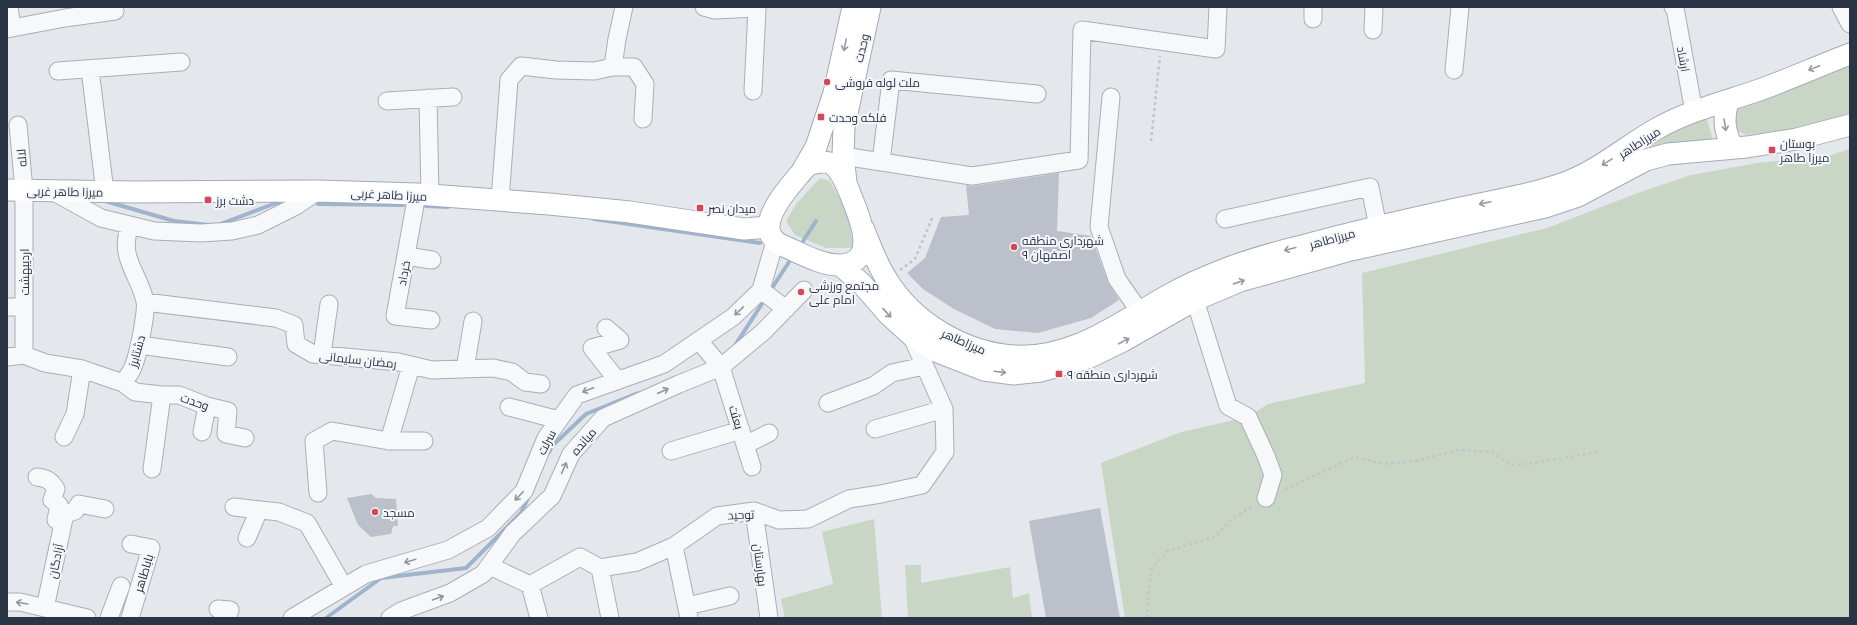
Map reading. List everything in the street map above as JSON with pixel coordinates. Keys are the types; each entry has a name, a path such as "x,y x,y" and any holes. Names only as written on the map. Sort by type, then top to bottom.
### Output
{"main road":[{"name":"وحدت","path":"801,173 816,147 834,93 853,7"},
{"name":"وحدت","path":"846,184 843,156 844,127 870,7"},
{"name":"میرزاطاهر","path":"863,228 886,279 901,298 915,312 940,332 987,352 1013,356 1037,356 1061,352 1084,343 1170,294 1230,267 1282,251 1378,226 1507,198 1568,181 1594,170 1659,128 1694,112 1763,88 1850,54"},
{"path":"1728,101 1724,115 1724,125 1733,148"},
{"name":"میرزاطاهر","path":"840,265 861,283 889,315 911,336 938,352 984,370 1014,374 1041,372 1088,358 1123,342 1195,300 1240,281 1351,250 1544,207 1578,196 1646,160 1668,154 1733,148 1797,139 1850,125"},
{"path":"820,162 831,163 846,184 863,228 864,245 861,254 856,260 840,265 826,263 772,234 770,218 776,204 801,173 810,165 820,162"},
{"name":"میرزا طاهر غربی","path":"15,190 104,192 318,191 423,195 500,200 630,212 772,234"}],"street":[{"path":"9,7 9,29 65,18 115,11"},
{"path":"613,67 616,39 624,7"},
{"path":"704,7 715,10 757,8 753,91"},
{"path":"843,156 972,176 1079,160 1082,30 1216,49 1218,7"},
{"path":"1373,30 1374,7"},
{"path":"1454,70 1460,7"},
{"name":"ارشاد","path":"1673,7 1675,8 1694,112"},
{"path":"1841,7 1850,24"},
{"path":"58,71 181,62"},
{"path":"500,200 509,80 521,66 556,70 594,71 613,67 634,67 645,84 643,119"},
{"path":"90,69 104,192"},
{"path":"881,162 891,80 1037,94"},
{"path":"387,101 453,97"},
{"path":"1111,97 1099,227 1117,279 1140,312"},
{"name":"خرداد","path":"428,98 423,195 406,256 395,316 431,320"},
{"name":"لاله","path":"15,190 18,125"},
{"path":"1225,219 1370,186 1378,226"},
{"name":"اردیبهشت","path":"15,190 24,307 24,354"},
{"path":"52,191 101,218 154,231 201,233 232,231 258,225 296,206 318,191"},
{"name":"دشتابرز","path":"24,354 45,363 82,369 123,383 133,367 139,345 145,302 128,260 125,237 130,225"},
{"path":"772,234 765,294 786,309"},
{"path":"406,256 432,260"},
{"name":"میانده","path":"391,618 401,611 450,593 484,574 513,533 552,496 570,454 603,418 679,384 718,364 763,332 804,290"},
{"name":"سرلت","path":"292,618 366,574 448,550 488,528 524,491 546,438 577,395 664,364 699,342 765,294"},
{"path":"1195,300 1228,406 1248,417 1273,475 1266,498"},
{"name":"رمضان سلیمانی","path":"145,302 276,318 294,324 296,344 313,354 398,362 432,370 493,368 512,372 525,382 541,384"},
{"path":"322,355 329,304"},
{"path":"7,307 24,307"},
{"path":"465,369 473,321"},
{"path":"606,328 620,340 592,348 617,380"},
{"name":"توحید","path":"600,568 637,562 674,546 717,516 754,511 779,520 808,519 849,498 881,494 922,485 945,452 944,409 911,336"},
{"path":"699,342 718,364"},
{"path":"139,345 228,357"},
{"path":"7,358 24,354"},
{"name":"بعثت","path":"718,364 752,467"},
{"path":"389,441 411,366"},
{"path":"828,403 873,386 892,373 924,366"},
{"path":"64,437 75,414 82,369"},
{"name":"وحدت","path":"123,383 135,392 179,395 206,406 228,411 226,434 245,438"},
{"path":"152,470 162,395"},
{"path":"202,432 206,406"},
{"path":"509,407 558,420"},
{"path":"875,429 944,409"},
{"path":"318,493 314,441 332,431 389,441 424,441"},
{"path":"671,451 769,433"},
{"path":"37,477 45,478 51,482 56,490 52,500 59,505 56,520 64,518 75,511 79,504 105,508"},
{"path":"234,507 279,512 307,523 344,587"},
{"path":"247,538 259,510"},
{"name":"بهارستان","path":"754,511 769,618"},
{"name":"آزادگان","path":"45,608 64,518"},
{"name":"باباطاهر","path":"130,618 151,548 131,544"},
{"path":"674,546 688,612 730,596"},
{"path":"530,585 580,557 600,568 610,618"},
{"path":"490,566 530,585 539,618"},
{"path":"109,618 121,586"},
{"path":"7,602 20,602 87,618"}],"path":[{"path":"1151,141 1162,41"},
{"path":"886,279 915,259 933,216"},
{"path":"1148,618 1147,611 1151,570 1167,551 1215,537 1232,519 1266,498 1316,473 1355,457 1384,464 1416,461 1458,450 1492,452 1510,465 1528,464 1597,452"}],"green space":[{"path":"1850,65 1850,113 1803,127 1746,135 1735,130 1736,108"},
{"path":"1706,115 1713,140 1624,161 1684,124"},
{"path":"1850,149 1850,618 1125,618 1101,463 1181,432 1248,417 1268,404 1365,383 1362,273 1547,228 1635,194 1691,175 1757,163 1828,156"},
{"path":"820,178 830,181 843,205 851,229 853,248 826,248 795,235 786,221 796,204"},
{"path":"874,519 882,618 785,618 781,599 833,584 822,532"},
{"path":"905,565 921,565 921,583 1010,567 1013,598 1029,593 1032,618 908,618"}],"building":[{"name":"شهرداری منطقه ۹ اصفهان","path":"1059,173 1057,231 1091,236 1108,282 1119,300 1091,318 1038,333 995,329 954,309 923,289 907,273 925,258 941,217 969,215 966,185 973,186"},
{"name":"مسجد","path":"371,494 376,498 396,499 398,526 393,526 391,534 371,537 358,525 347,498"},
{"path":"1100,508 1120,618 1046,618 1029,521"}],"waterway":[{"path":"105,201 174,221 209,225"},
{"path":"218,225 276,203 280,204"},
{"path":"318,204 403,205"},
{"path":"426,206 448,207"},
{"path":"594,219 760,243"},
{"path":"800,246 816,221"},
{"path":"770,291 791,259"},
{"path":"734,347 765,299"},
{"path":"549,452 552,446 586,414 638,393"},
{"path":"326,618 381,578 466,568 521,513 529,496"}],"place":[{"name":"ملت لوله فروشی","path":"827,82"},
{"name":"فلکه وحدت","path":"821,117"},
{"name":"بوستان میرزا طاهر","path":"1772,150"},
{"name":"دشت برز","path":"208,200"},
{"name":"میدان نصر","path":"700,208"},
{"name":"شهرداری منطقه ۹ اصفهان","path":"1014,247"},
{"name":"مجتمع ورزشی امام علی","path":"801,292"},
{"name":"شهرداری منطقه ۹","path":"1059,374"},
{"name":"مسجد","path":"375,512"}]}
